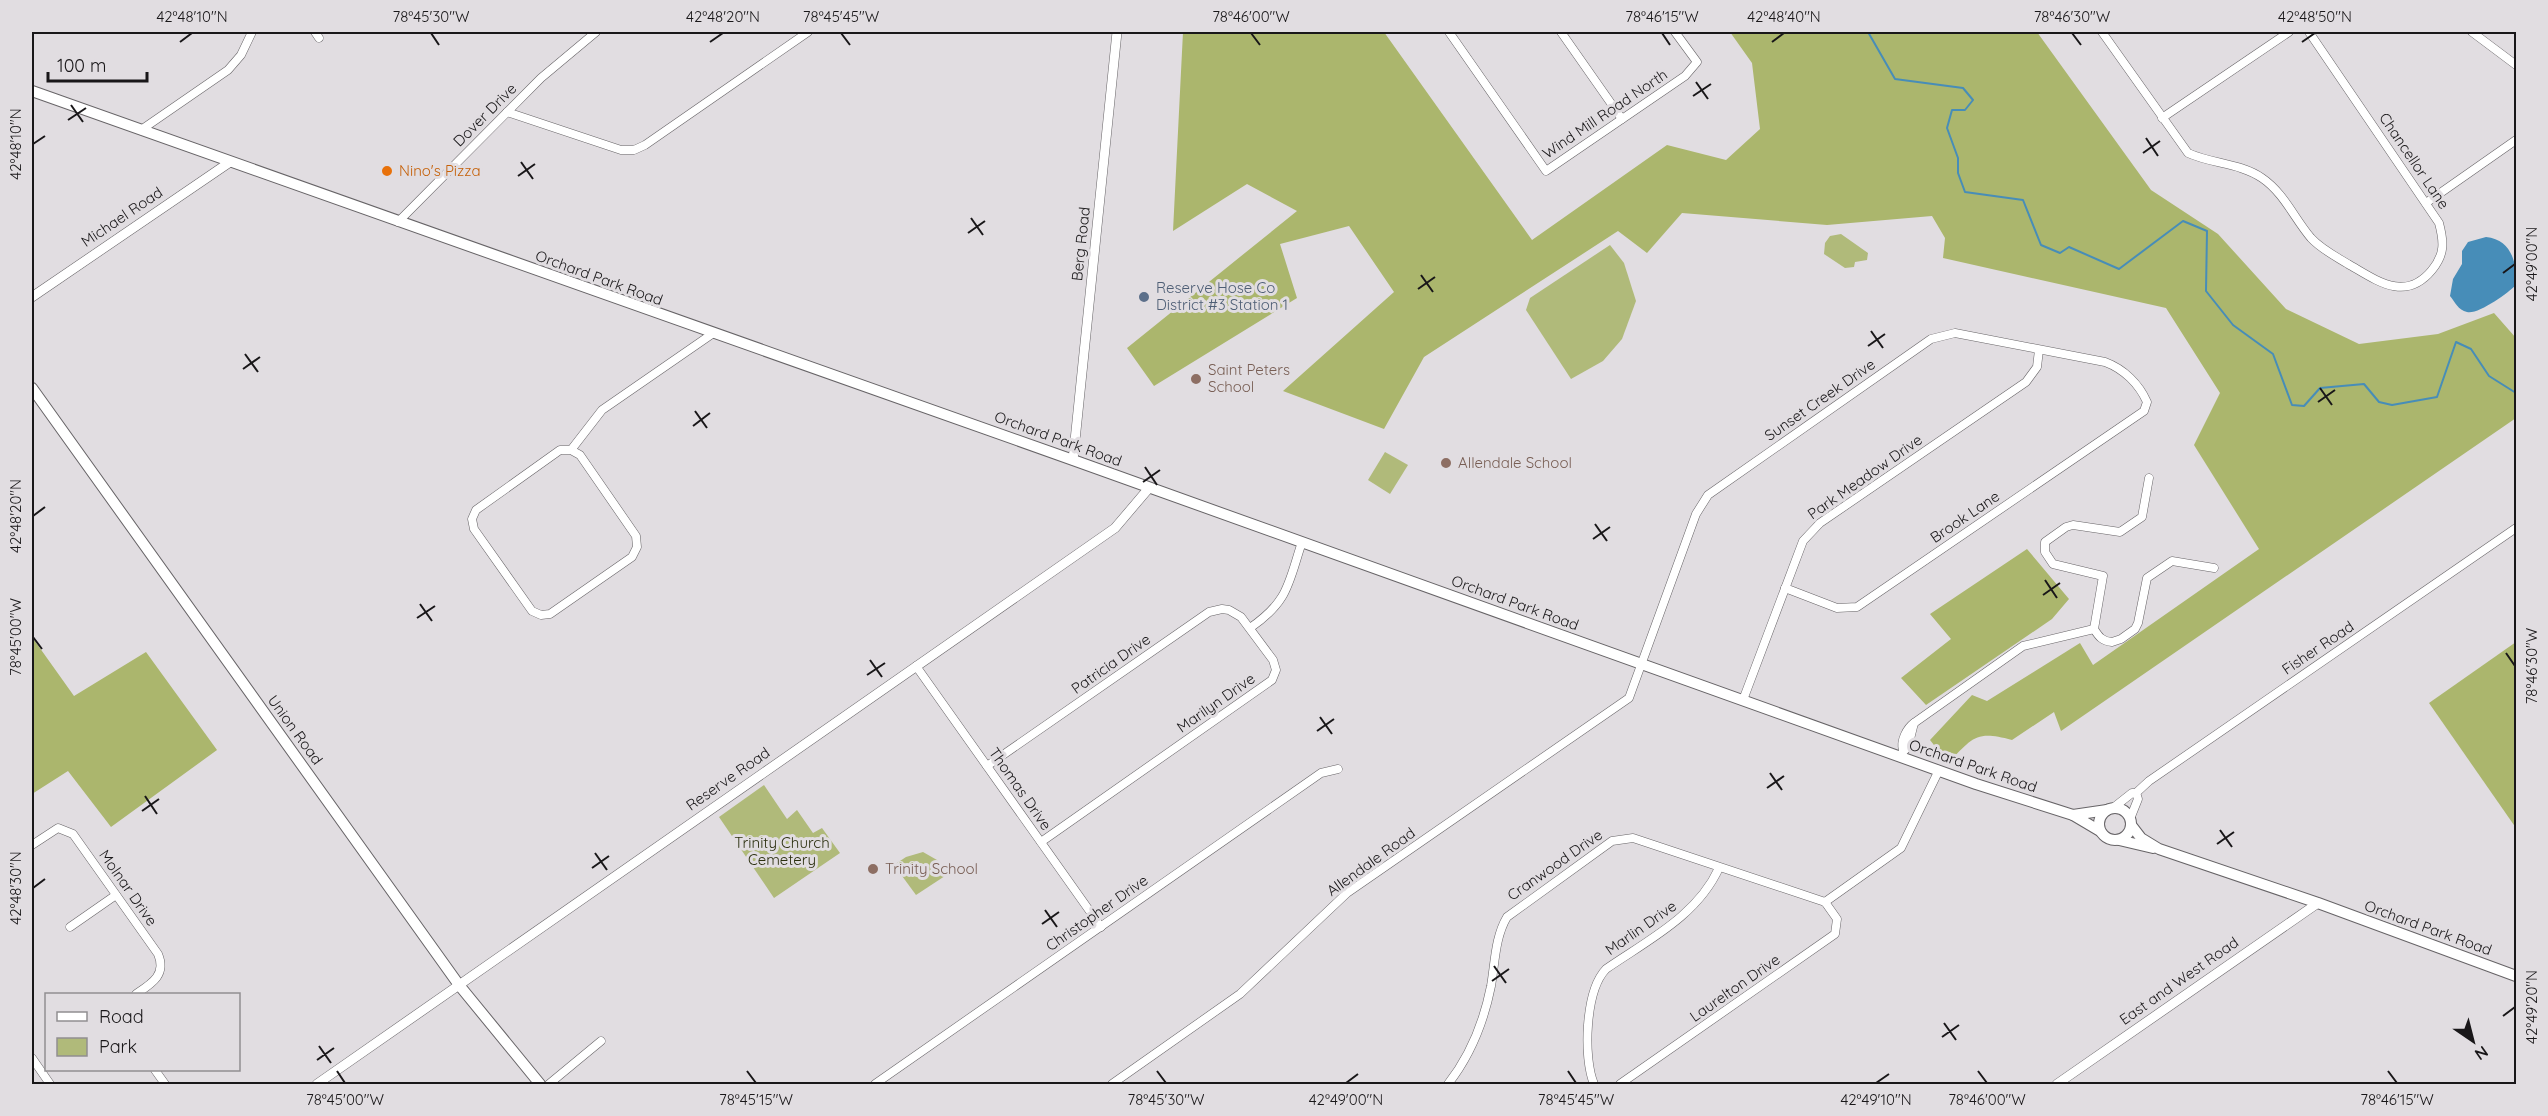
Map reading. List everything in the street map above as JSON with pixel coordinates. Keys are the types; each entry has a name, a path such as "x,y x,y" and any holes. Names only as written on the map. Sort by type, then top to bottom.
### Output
{"main road":[{"name":"Orchard Park Road","path":"32,91 712,334 1073,460 1642,665 1901,753 1939,770 2073,815 2100,831"},
{"name":"Union Road","path":"32,388 459,985 540,1084"},
{"name":"Orchard Park Road","path":"2073,815 2110,809"},
{"path":"2110,809 2125,812 2131,822 2127,836 2119,840 2108,839 2100,831 2099,821 2110,809"},
{"name":"Orchard Park Road","path":"2131,822 2141,838 2159,849"},
{"name":"Orchard Park Road","path":"2119,840 2159,849 2318,903 2517,976"}],"street":[{"path":"141,130 228,70 241,56 252,32"},
{"name":"Dover Drive","path":"398,222 560,60 596,32"},
{"path":"507,112 621,150 634,150 645,145 808,32"},
{"name":"Berg Road","path":"1073,460 1117,32"},
{"name":"Wind Mill Road North","path":"1449,32 1546,171 1685,76 1697,62 1675,32"},
{"path":"1561,32 1622,119"},
{"path":"2162,118 2289,32"},
{"name":"Chancellor Lane","path":"2105,33 2188,153 2206,160 2232,165 2262,178 2286,203 2317,244 2386,286 2404,287 2424,279 2438,263 2444,243 2439,223 2309,32"},
{"path":"2472,32 2517,65"},
{"path":"2426,203 2517,140"},
{"name":"Michael Road","path":"32,297 230,162"},
{"name":"Sunset Creek Drive","path":"1642,665 1696,514 1708,495 1931,339 1955,333 2105,362 2119,367 2144,395 2147,402"},
{"path":"571,450 602,410 712,334"},
{"name":"Park Meadow Drive","path":"1743,700 1803,542 1820,523 2026,382 2037,367 2039,350"},
{"name":"Brook Lane","path":"1785,588 1837,608 1857,608 2144,411 2147,402"},
{"path":"564,449 571,450 580,455 636,536 637,547 632,557 550,614 541,615 532,611 474,529 472,519 476,510 551,456 564,449"},
{"path":"2149,478 2142,517 2120,532 2073,525 2066,527 2045,542 2045,552 2053,564 2103,576 2094,629 2102,639 2112,642 2135,629 2147,578 2172,561 2214,568"},
{"name":"Reserve Road","path":"317,1084 1115,528 1149,488"},
{"name":"Fisher Road","path":"2110,809 2517,528"},
{"path":"1250,628 1272,612 1283,597 1302,542"},
{"name":"Patricia Drive","path":"987,766 1209,612 1229,610 1241,617 1250,628"},
{"name":"Marilyn Drive","path":"1041,842 1272,680 1276,670 1275,665 1250,628"},
{"path":"1901,753 1908,747 1914,723 2024,646 2094,629"},
{"name":"Allendale Road","path":"1112,1084 1240,994 1347,893 1629,698 1642,665"},
{"name":"Thomas Drive","path":"916,666 1101,927"},
{"name":"Christopher Drive","path":"875,1084 1321,773 1338,770"},
{"path":"1825,902 1901,848 1939,770"},
{"path":"2131,822 2138,799 2136,793"},
{"name":"Molnar Drive","path":"32,845 58,828 69,831 116,895 160,960 158,977 137,993"},
{"name":"Cranwood Drive","path":"1448,1084 1467,1057 1479,1027 1487,1002 1500,931 1509,913 1619,838 1633,838 1825,902"},
{"name":"Marlin Drive","path":"1594,1084 1588,1065 1587,1042 1597,980 1606,969 1688,912 1704,895 1719,868"},
{"path":"70,927 116,895"},
{"name":"Laurelton Drive","path":"1620,1084 1835,934 1837,919 1825,902"},
{"name":"East and West Road","path":"2057,1084 2318,903"},
{"path":"549,1084 601,1041"},
{"path":"32,1058 50,1084"},
{"path":"156,1071 165,1084"}],"green space":[{"path":"1183,32 1384,32 1532,240 1667,145 1726,160 1760,129 1752,63 1730,32 2037,32 2151,190 2218,234 2286,309 2359,344 2438,334 2494,313 2516,338 2516,418 2061,731 2054,712 2012,740 1990,736 1975,738 1948,763 1930,740 1972,695 1987,701 2080,643 2093,665 2259,549 2194,445 2220,393 2166,308 1943,258 1945,238 1932,216 1827,225 1682,213 1647,253 1618,231 1424,357 1384,429 1283,391 1394,292 1349,226 1280,244 1297,298 1154,386 1127,348 1297,211 1247,184 1173,231"},
{"path":"1841,234 1868,253 1867,260 1855,262 1854,267 1845,268 1824,254 1825,243 1830,236"},
{"path":"1610,245 1624,263 1636,301 1622,339 1603,361 1571,379 1526,310 1530,298"},
{"path":"1385,452 1408,465 1390,494 1368,480"},
{"path":"2027,549 2069,599 2052,619 1926,705 1901,678 1951,639 1930,614"},
{"path":"32,637 74,696 146,652 217,750 111,827 68,771 32,794"},
{"path":"2516,642 2516,828 2429,703"},
{"name":"Trinity Church Cemetery","path":"764,785 787,819 797,810 813,833 822,828 840,853 774,898 719,817"},
{"path":"923,852 937,860 948,874 916,895 894,865 906,857"}],"water":[{"path":"2486,237 2502,243 2511,254 2514,261 2516,285 2485,307 2467,312 2459,308 2450,296 2453,279 2462,264 2462,251 2468,242"}],"waterway":[{"path":"1868,32 1895,79 1963,88 1973,100 1965,110 1952,110 1947,128 1958,158 1958,173 1965,192 2023,200 2041,245 2060,253 2069,247 2119,269 2183,221 2207,231 2206,291 2233,325 2273,354 2292,405 2304,406 2320,388 2364,384 2379,402 2392,405 2437,397 2456,342 2471,349 2489,376 2516,393"}],"place":[{"name":"Nino's Pizza","path":"387,171"},
{"name":"Reserve Hose Co District #3 Station 1","path":"1144,297"},
{"name":"Saint Peters School","path":"1196,379"},
{"name":"Allendale School","path":"1446,463"},
{"name":"Trinity School","path":"873,869"}]}
